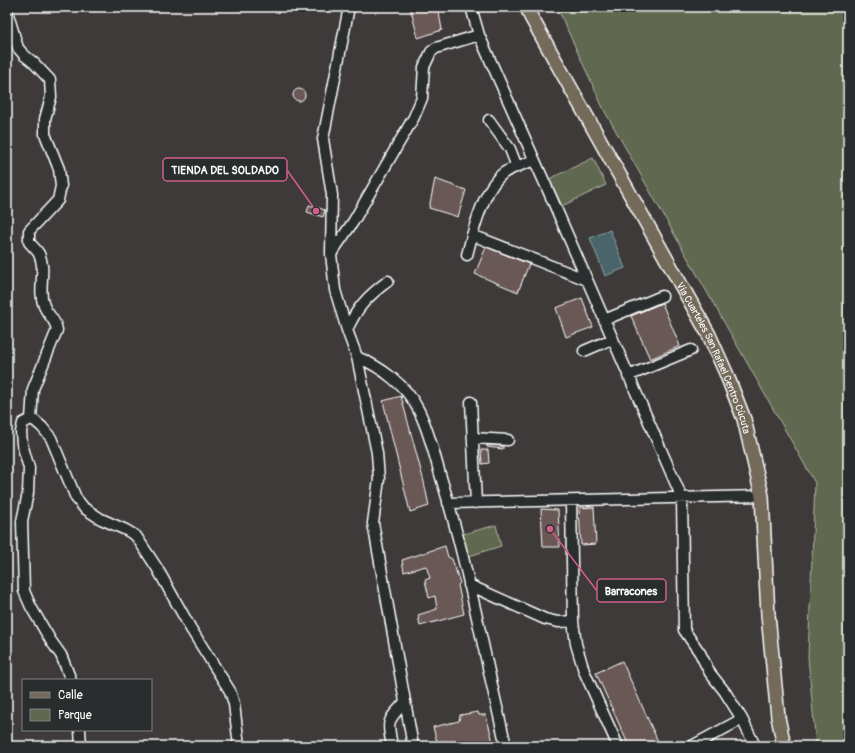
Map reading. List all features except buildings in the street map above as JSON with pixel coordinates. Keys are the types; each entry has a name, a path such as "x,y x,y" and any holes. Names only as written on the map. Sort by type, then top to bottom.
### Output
{"main road":[{"name":"Vía Cuarteles San Rafael Centro Cúcuta","path":"527,7 531,17 709,335 726,372 744,419 762,496 768,615 778,717 784,746"}],"street":[{"path":"349,7 340,44 323,139 332,195 331,254 335,290 357,357 378,453 380,479 372,524 413,746"},
{"path":"471,7 479,35 682,498 684,630 700,653 710,673 725,692 742,719 755,746"},
{"path":"7,11 18,48 50,80 51,97 45,119 45,134 59,169 61,186 58,200 29,231 28,242 38,253 43,266 42,302 44,308 56,323 57,330 33,389 31,419"},
{"path":"331,254 353,222 414,117 422,98 424,67 431,52 436,48 479,35"},
{"path":"489,120 510,149 517,167"},
{"path":"467,255 472,235 486,196 496,180 505,172 534,160"},
{"path":"472,235 587,280"},
{"path":"347,330 353,316 362,304 372,293 388,281"},
{"path":"604,320 662,296"},
{"path":"584,351 612,339"},
{"path":"628,376 690,350"},
{"path":"357,357 371,363 384,372 408,394 418,408 425,425 448,503 469,585 506,746"},
{"path":"471,402 476,503"},
{"path":"31,419 23,423 20,432 29,468 28,493 22,521 24,591 31,607 61,655 71,679"},
{"path":"31,419 39,424 51,438 76,498 84,508 101,519 136,536 157,568 191,629 230,691 234,704 239,746"},
{"path":"473,438 508,440"},
{"path":"448,503 762,496"},
{"path":"571,501 573,621 576,644 584,671 618,746"},
{"path":"469,585 545,619 558,622 573,621"},
{"path":"392,746 389,723 392,717 406,702"},
{"path":"692,746 742,719"},
{"path":"80,731 81,746"}],"green space":[{"path":"557,7 848,7 848,746 816,746 808,657 815,483 604,110"},
{"path":"593,158 606,185 562,206 549,179"},
{"path":"496,525 501,546 466,557 460,535"}],"water":[{"path":"610,230 625,268 605,276 590,238"}],"place":[{"name":"TIENDA DEL SOLDADO","path":"316,211"},
{"name":"Barracones","path":"550,529"}]}
